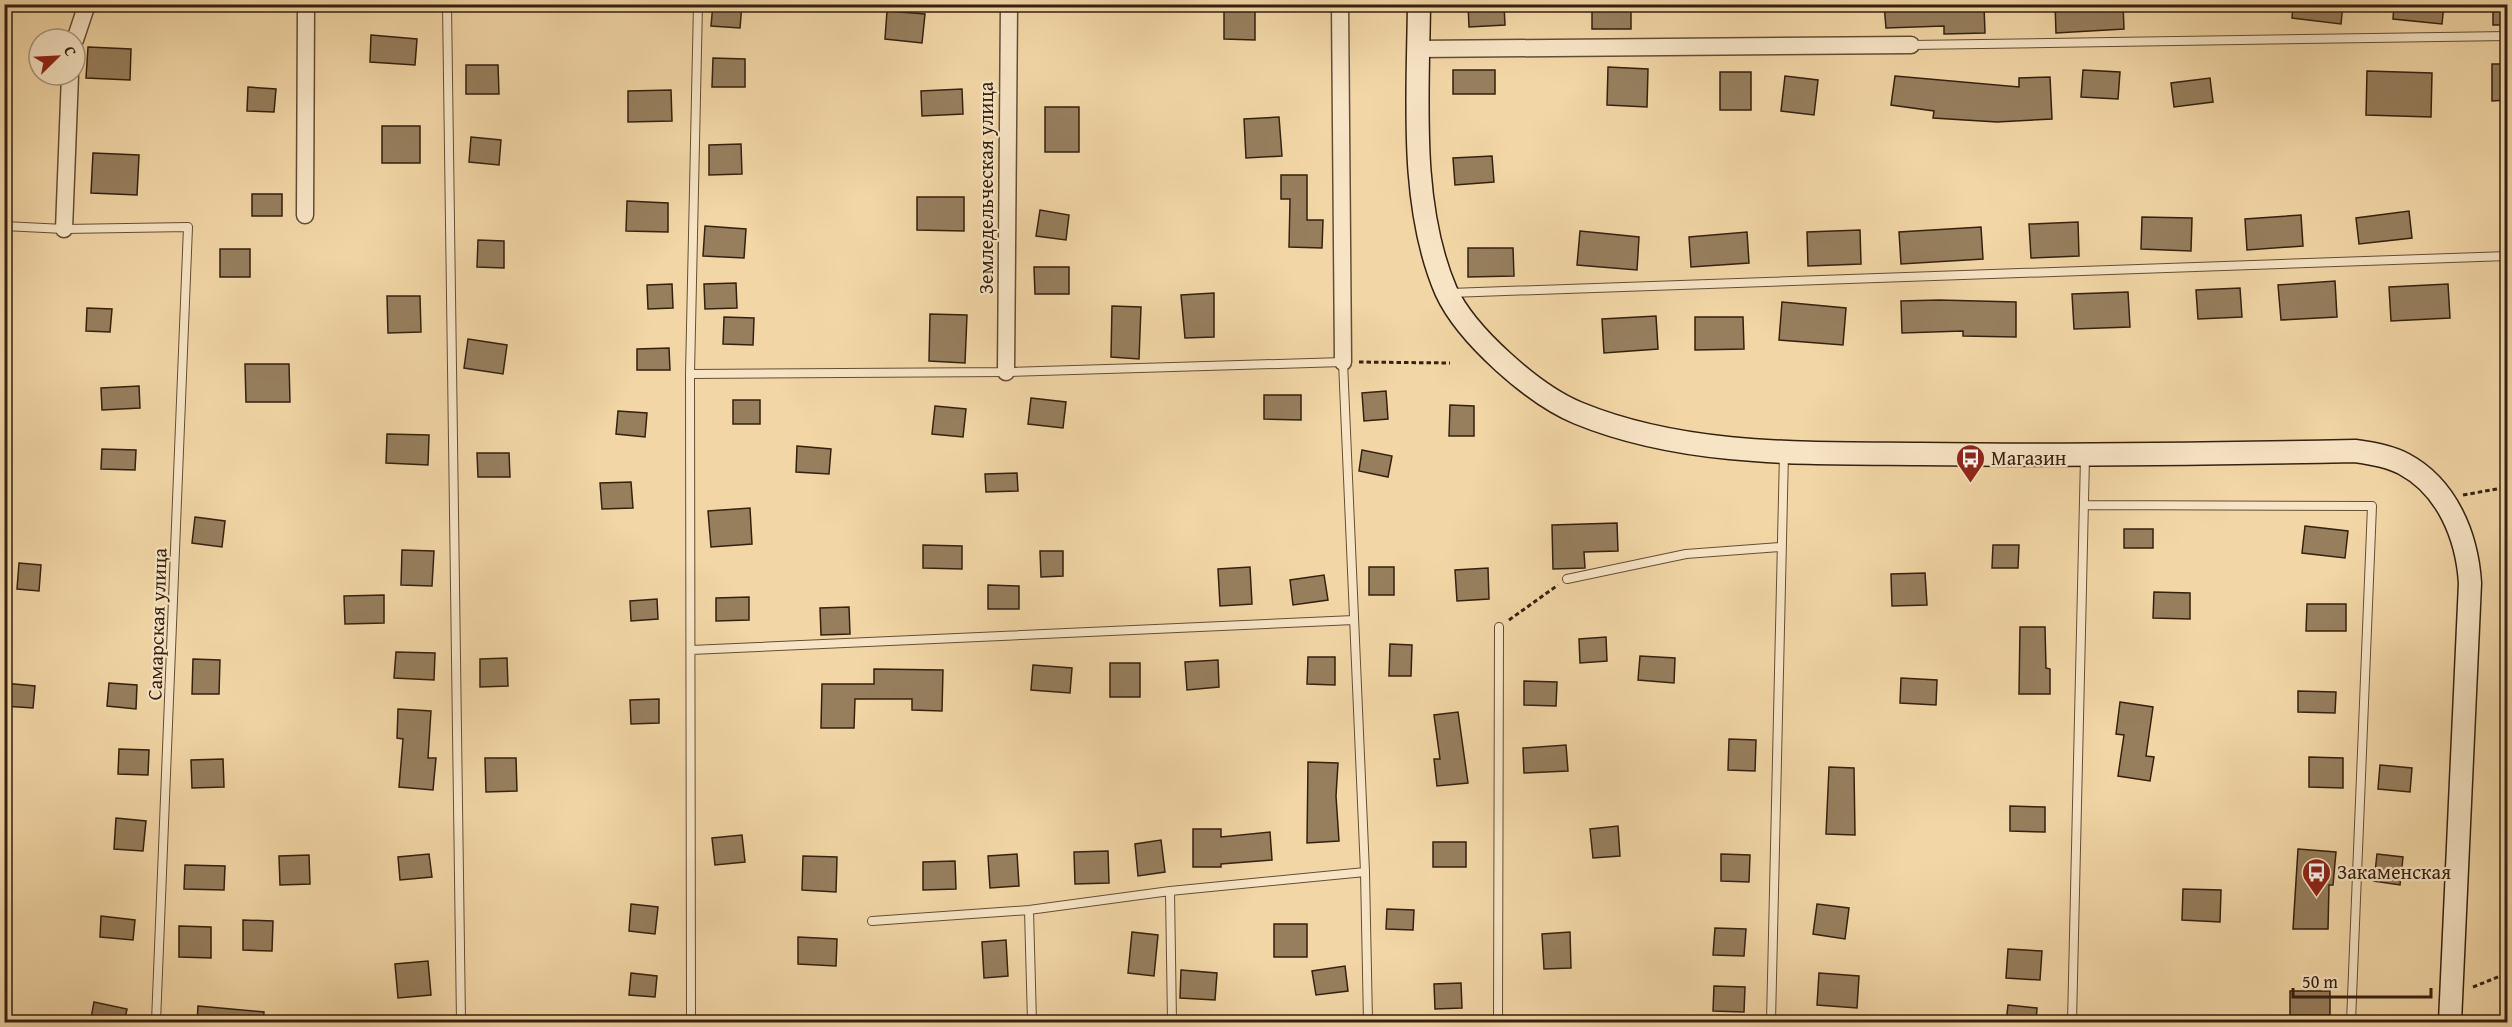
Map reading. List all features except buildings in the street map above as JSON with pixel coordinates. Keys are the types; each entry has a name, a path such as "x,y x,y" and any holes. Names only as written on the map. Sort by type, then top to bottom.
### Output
{"main road":[{"path":"1419,4 1420,170 1426,233 1447,293 1472,329 1506,363 1536,388 1576,413 1659,439 1784,453 2085,456 2355,451 2404,463 2424,478 2443,498 2463,542 2470,583 2450,1023"}],"street":[{"path":"79,27 87,4"},
{"path":"305,215 306,4"},
{"name":"Земледельческая улица","path":"1006,372 1009,4"},
{"path":"1340,4 1343,362"},
{"path":"1418,49 1911,45"},
{"path":"64,229 70,87"}],"lane":[{"path":"447,4 461,1023"},
{"path":"691,1023 690,374 698,4"},
{"path":"1911,45 2508,36"},
{"path":"4,226 64,229"},
{"name":"Самарская улица","path":"64,229 188,227 156,1023"},
{"path":"1447,293 2508,255"},
{"path":"690,374 1006,372 1343,362 1365,872 1368,1023"},
{"path":"1771,1023 1780,547 1784,453"},
{"path":"2072,1023 2085,456"},
{"path":"2085,505 2373,506 2351,1023"},
{"path":"1567,579 1686,554 1780,547"},
{"path":"691,650 1354,620"},
{"path":"1498,1023 1499,627"},
{"path":"872,921 1029,910 1170,891 1365,872"},
{"path":"1170,891 1172,1023"},
{"path":"1029,910 1032,1023"}],"path":[{"path":"1343,362 1450,363"},
{"path":"2443,498 2508,487"},
{"path":"1499,627 1567,579"},
{"path":"2452,995 2508,973"}],"place":[{"name":"Магазин","path":"1970,484"},
{"name":"Закаменская","path":"2316,898"}]}
